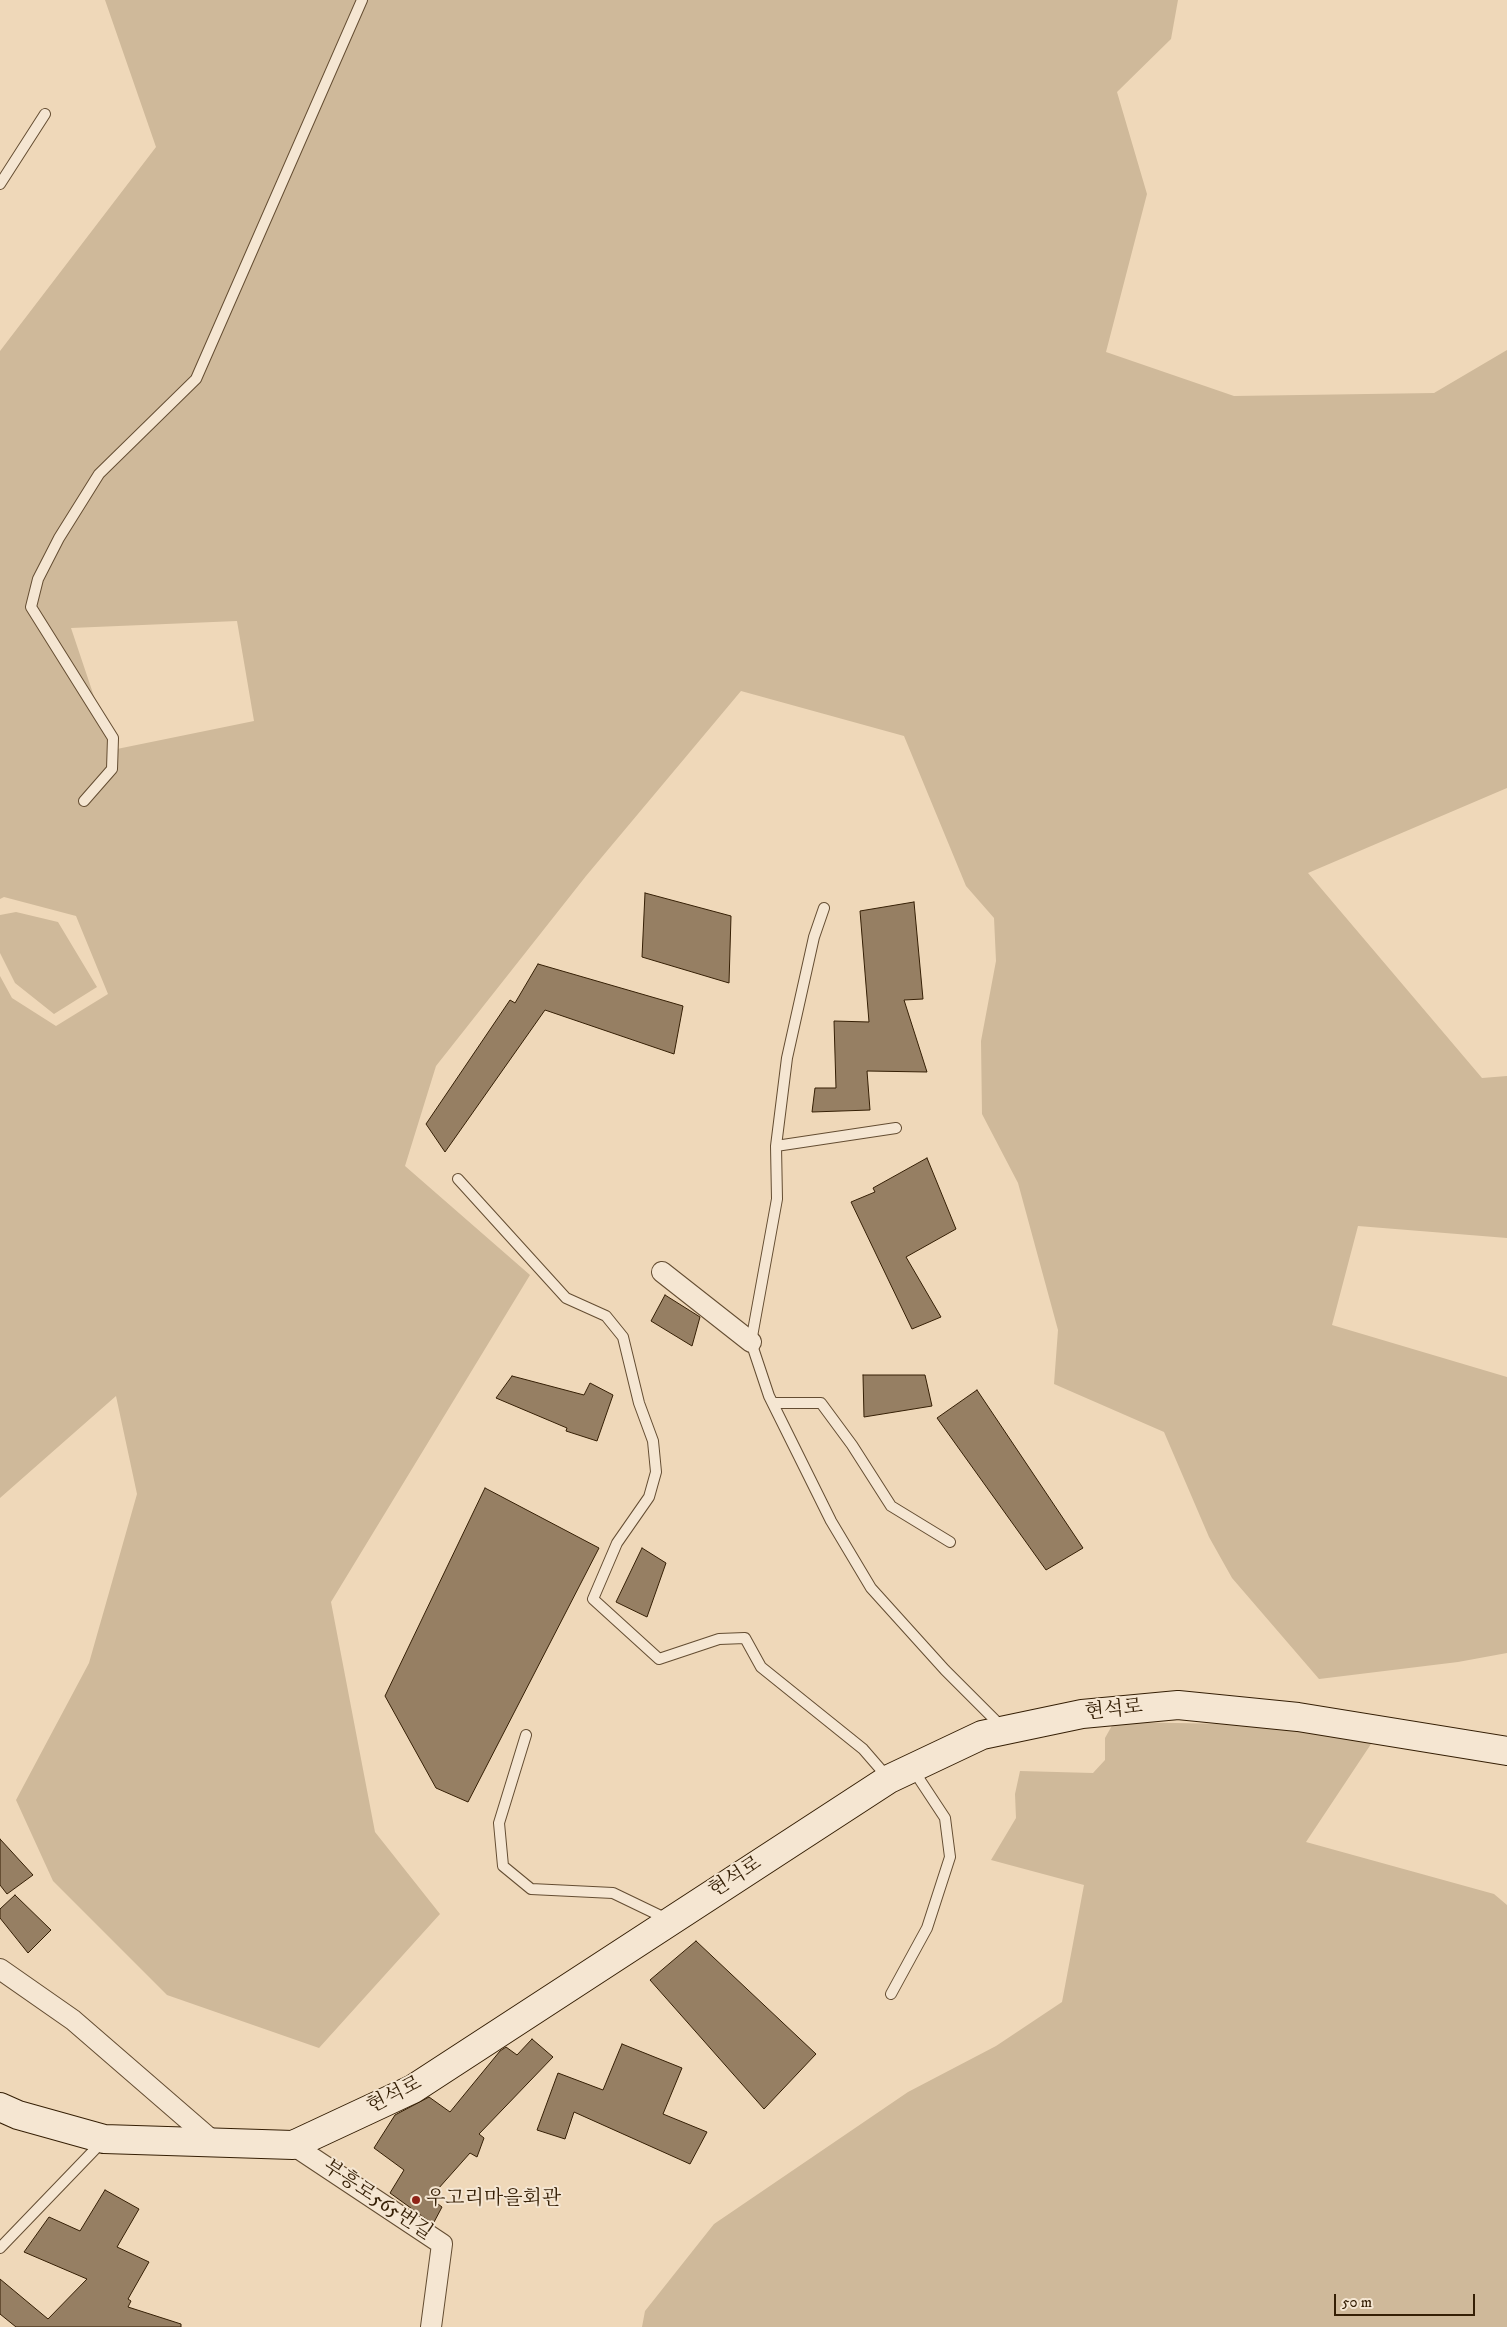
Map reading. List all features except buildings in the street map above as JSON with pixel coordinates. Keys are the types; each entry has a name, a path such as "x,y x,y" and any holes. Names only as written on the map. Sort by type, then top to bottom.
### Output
{"street":[{"path":"662,1272 752,1342"},
{"name":"현석로","path":"0,2107 18,2115 104,2139 293,2145 414,2089 900,1773 982,1735 1082,1714 1178,1705 1298,1716 1507,1751"},
{"path":"0,1969 73,2020 215,2143"},
{"name":"부흥로565번길","path":"293,2145 442,2244 431,2327"}],"lane":[{"path":"84,801 112,769 113,738 31,607 38,579 59,538 99,474 196,379 362,0"},
{"path":"0,184 45,114"},
{"path":"824,908 814,937 786,1058 776,1146 777,1199 752,1342 773,1403 831,1521 871,1588 945,1670 1005,1730"},
{"path":"776,1146 896,1128"},
{"path":"458,1179 566,1298 606,1316 623,1338 639,1403 652,1441 656,1472 649,1497 617,1543 593,1599 659,1659 719,1639 745,1638 761,1666 863,1749 900,1773 945,1818 950,1857 927,1928 891,1994"},
{"path":"773,1403 821,1403 852,1445 891,1506 950,1542"},
{"path":"526,1735 499,1823 503,1866 531,1889 613,1893 670,1921"},
{"path":"0,2248 104,2139"}],"shaded area":[{"path":"105,0 1178,0 1171,39 1117,92 1147,194 1106,352 1234,396 1434,393 1507,350 1507,788 1308,873 1482,1078 1507,1076 1507,1238 1358,1226 1332,1325 1507,1377 1507,1653 1458,1662 1319,1679 1232,1578 1209,1537 1164,1432 1054,1384 1058,1330 1018,1183 982,1114 981,1041 996,961 994,918 966,886 904,736 741,691 586,876 436,1066 405,1166 530,1275 331,1602 375,1832 440,1914 319,2048 167,1995 53,1881 16,1800 89,1663 137,1494 116,1396 0,1498 0,976 12,998 56,1026 108,994 76,916 4,897 0,899 0,351 156,147","holes":["237,621 254,721 112,750 71,628"]},
{"path":"16,912 58,922 97,987 54,1014 15,983 0,953 0,915"},
{"path":"1114,1722 1236,1724 1373,1741 1306,1842 1494,1894 1507,1905 1507,2327 642,2327 645,2311 714,2224 908,2092 996,2046 1062,2002 1084,1885 991,1860 1016,1818 1015,1794 1020,1771 1093,1773 1105,1760 1105,1738"}],"place":[{"name":"우고리마을회관","path":"416,2200"}]}
